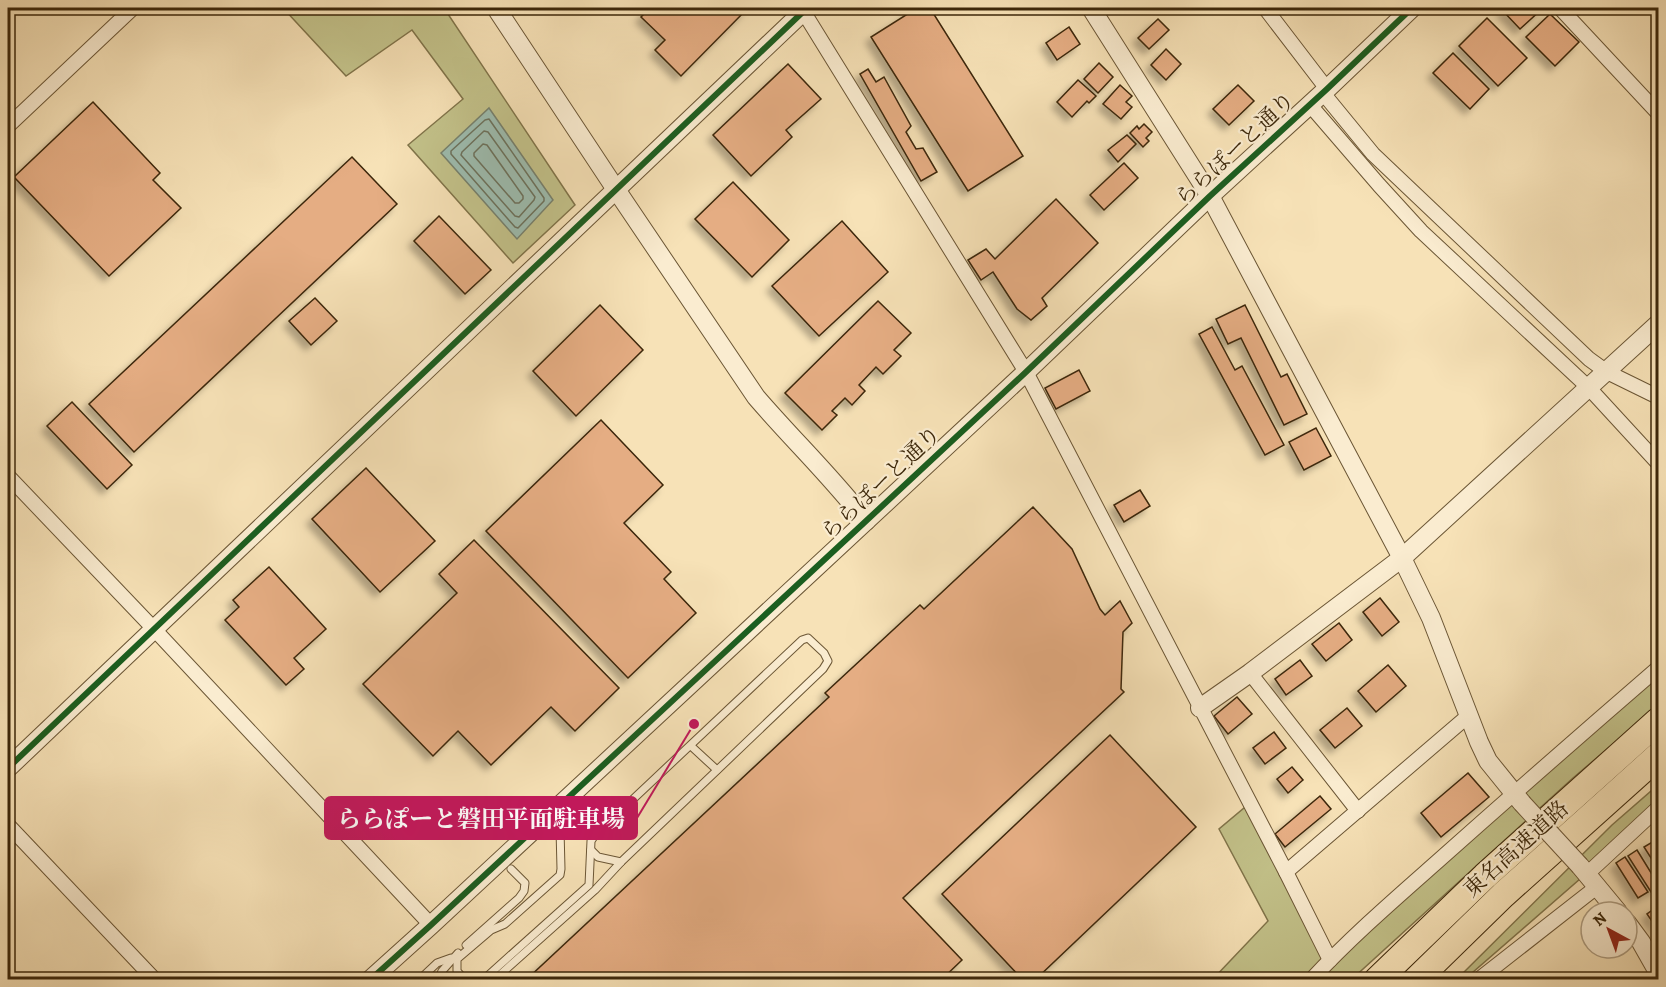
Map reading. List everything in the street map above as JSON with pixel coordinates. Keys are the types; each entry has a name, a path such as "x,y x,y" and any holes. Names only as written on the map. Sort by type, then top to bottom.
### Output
{"highway":[{"name":"東名高速道路","path":"1377,980 1485,876 1659,721"},
{"name":"東名高速道路","path":"1416,980 1503,895 1659,756"},
{"path":"1363,980 1485,876"},
{"path":"1430,980 1503,895"}],"street":[{"path":"8,126 133,8"},
{"path":"496,8 756,397 823,469 866,521"},
{"path":"1090,8 1210,196 1402,558 1431,618 1468,716 1488,761 1608,900"},
{"path":"1265,8 1379,185 1421,231 1589,388 1659,463"},
{"name":"ららぽーと通り","path":"370,980 1026,372 1210,196 1412,8"},
{"path":"1560,8 1659,113"},
{"path":"8,768 805,9 1026,372 1330,960"},
{"path":"1320,96 1374,154 1581,352 1607,372 1659,397"},
{"path":"1200,708 1402,558 1659,324"},
{"path":"8,476 431,925"},
{"path":"1311,980 1371,920 1518,798 1659,668"},
{"path":"1250,673 1358,811"},
{"path":"1286,872 1468,716"},
{"path":"1478,980 1659,808"},
{"path":"8,825 155,980"},
{"path":"1639,939 1659,972"}],"lane":[{"path":"483,980 589,885 591,841 595,835 802,640 808,638 824,653 828,661 823,669 621,862 595,890 494,980"},
{"path":"691,746 717,770"},
{"path":"465,980 457,971 457,959 491,930 505,924 560,875 560,829 548,816"},
{"path":"591,849 598,857 621,862"},
{"path":"438,980 453,957 524,891 525,883 511,869"},
{"path":"419,980 437,963 453,957"}],"shaded area":[{"path":"283,8 444,8 575,205 513,263 408,145 463,99 412,30 346,76"},
{"path":"1658,673 1658,706 1573,778 1352,979 1212,980 1268,921 1219,829 1250,803 1330,960"},
{"path":"1658,785 1658,811 1465,979 1456,980 1612,825"}],"water":[{"path":"489,108 553,200 517,239 441,153"}],"building":[{"path":"650,8 748,8 681,76 655,50 665,40 641,17"},
{"path":"917,8 930,8 1023,156 968,191 871,37"},
{"path":"1505,8 1542,9 1520,29 1502,10"},
{"path":"1550,14 1579,42 1555,66 1526,37"},
{"path":"1487,18 1527,58 1498,86 1459,46"},
{"path":"1158,19 1169,30 1149,49 1138,38"},
{"path":"1069,27 1080,44 1057,60 1046,43"},
{"path":"1166,49 1181,64 1166,80 1151,65"},
{"path":"1453,53 1489,89 1470,109 1433,73"},
{"path":"1099,63 1113,77 1098,93 1084,79"},
{"path":"788,64 821,99 786,130 792,137 751,176 713,135"},
{"path":"868,69 876,82 884,77 911,126 906,132 916,149 923,148 937,172 921,181 860,74"},
{"path":"1078,80 1096,96 1089,103 1087,101 1072,117 1057,102"},
{"path":"1120,85 1132,96 1126,102 1132,107 1121,119 1103,104"},
{"path":"1238,85 1254,101 1229,125 1213,109"},
{"path":"93,102 160,173 153,180 181,208 109,276 14,177"},
{"path":"1144,124 1152,132 1146,138 1149,141 1143,147 1130,133 1137,126 1139,129"},
{"path":"1127,135 1136,144 1118,162 1108,150"},
{"path":"352,157 397,204 134,452 89,404"},
{"path":"1124,163 1138,178 1104,210 1090,195"},
{"path":"733,182 789,240 752,277 695,219"},
{"path":"1056,199 1098,243 1042,298 1047,306 1031,320 1017,309 993,272 981,280 968,260 986,249 995,259"},
{"path":"439,216 491,270 465,294 414,241"},
{"path":"842,221 888,272 819,336 772,286"},
{"path":"315,298 337,321 311,345 289,321"},
{"path":"878,301 911,333 894,350 901,356 883,374 876,367 859,385 865,391 852,405 845,398 832,411 837,415 822,430 785,393"},
{"path":"600,305 643,350 576,416 533,371"},
{"path":"1245,305 1281,377 1287,374 1307,414 1284,425 1241,338 1228,344 1216,319"},
{"path":"1212,327 1235,370 1242,366 1284,445 1265,455 1199,334"},
{"path":"1079,370 1090,391 1056,409 1045,388"},
{"path":"72,402 132,465 107,489 47,426"},
{"path":"601,420 663,485 624,523 671,572 664,579 696,613 628,678 486,531"},
{"path":"1316,428 1331,456 1304,470 1289,442"},
{"path":"366,468 435,541 380,592 312,519"},
{"path":"1140,490 1150,506 1124,522 1114,505"},
{"path":"1033,507 1072,549 1105,615 1120,601 1132,623 1123,632 1121,689 1124,692 903,898 962,960 941,980 526,980 829,697 825,693 920,605 924,609"},
{"path":"474,540 619,688 575,731 551,707 491,765 458,731 433,756 363,684 457,593 439,574"},
{"path":"269,567 326,629 294,658 304,669 286,685 225,620 239,607 233,600"},
{"path":"1380,598 1399,622 1382,636 1363,612"},
{"path":"1339,623 1352,640 1326,661 1312,644"},
{"path":"1300,660 1312,676 1286,695 1275,679"},
{"path":"1388,665 1406,686 1376,712 1358,691"},
{"path":"1237,697 1252,714 1228,734 1214,716"},
{"path":"1347,708 1362,726 1335,748 1320,730"},
{"path":"1274,732 1286,748 1265,764 1253,748"},
{"path":"1110,735 1196,827 1035,980 1023,980 942,894"},
{"path":"1292,767 1303,780 1288,793 1277,779"},
{"path":"1468,773 1489,797 1441,837 1421,813"},
{"path":"1320,796 1331,809 1285,847 1275,834"},
{"path":"1654,841 1658,849 1658,869 1644,847"},
{"path":"1637,850 1658,884 1658,887 1651,892 1628,856"},
{"path":"1625,857 1648,892 1638,898 1616,863"},
{"path":"1658,906 1658,930 1647,914"}],"cycle path":[{"path":"8,768 807,8"},
{"path":"370,980 1026,372 1210,196 1412,8"}],"place":[{"name":"ららぽーと磐田平面駐車場","path":"694,724"}]}
